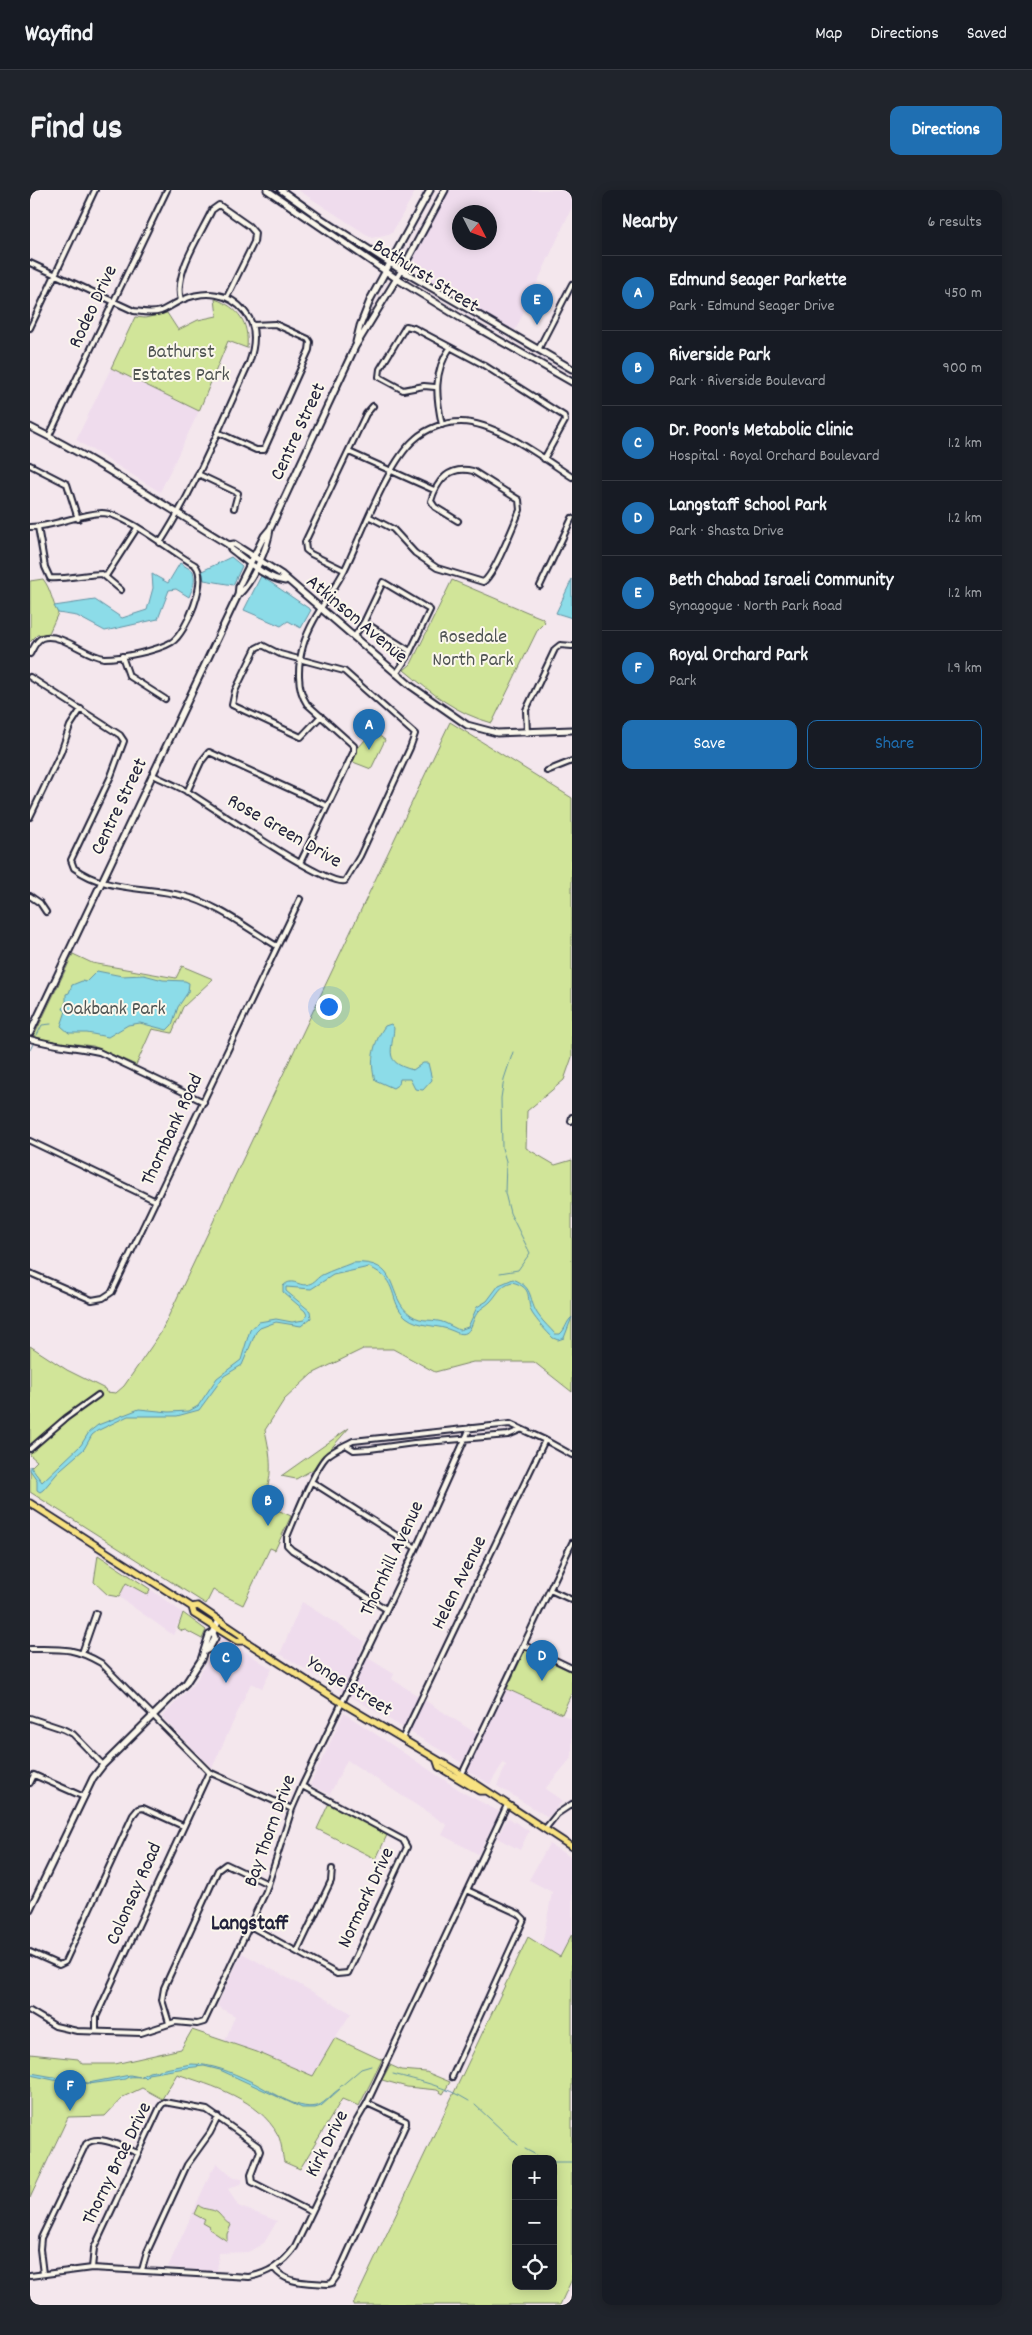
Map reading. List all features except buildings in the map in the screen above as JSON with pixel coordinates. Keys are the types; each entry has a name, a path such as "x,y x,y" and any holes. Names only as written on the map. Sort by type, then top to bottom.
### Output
{"main road":[{"name":"Bathurst Street","path":"267,190 397,279 462,319 532,357 572,382"},
{"name":"Bathurst Street","path":"281,190 288,192 402,270 539,348 572,369"},
{"name":"Centre Street","path":"355,347 368,305 430,190"},
{"name":"Centre Street","path":"30,1033 100,882 238,595 239,586 264,536 270,529 355,347 381,302 397,279 445,190"},
{"name":"Atkinson Avenue","path":"30,427 89,457 229,545 231,549 256,567 276,579 286,581"},
{"name":"Centre Street","path":"238,595 244,589 259,561 269,539 270,529"},
{"name":"Atkinson Avenue","path":"229,545 234,544 280,574 396,674 467,725 497,733 572,730"},
{"name":"Yonge Street","path":"30,1503 192,1607 194,1614 214,1630 237,1642 245,1641"},
{"name":"Yonge Street","path":"192,1607 198,1606 241,1635 245,1641 437,1761 439,1767 461,1777 479,1791 484,1791 572,1846"},
{"path":"200,1618 204,1610"},
{"path":"30,1909 84,1797 103,1765 186,1683 215,1638 214,1630 219,1620"}],"street":[{"path":"30,328 95,190"},
{"name":"Rodeo Drive","path":"49,436 167,190"},
{"path":"181,300 178,288 182,272 212,210 219,205 249,226 255,233 254,242 227,296"},
{"path":"30,262 134,311 150,313 161,311 181,300 199,294 227,296 239,304 254,324 251,356 198,474 178,514 160,543"},
{"path":"539,348 572,284"},
{"path":"218,432 256,450 264,450 309,350 310,342 308,339 275,324 254,324"},
{"path":"436,387 424,386 403,390 380,379 378,374 406,326 414,328 482,364 564,416 564,420 544,459"},
{"path":"442,425 436,387 440,365 450,348"},
{"path":"344,570 311,554 306,550 305,546 366,414 373,406"},
{"path":"300,863 354,751 354,746 302,696 299,682 305,639 344,570 398,459 415,438 433,427 460,422 488,426 572,477"},
{"path":"348,452 434,490"},
{"path":"30,465 66,484 78,519"},
{"path":"370,517 393,530 415,553 437,568 483,582 496,562 520,510 521,503 473,472 465,469 452,471 446,474 434,490 432,504 458,521"},
{"path":"198,474 238,493 234,508"},
{"path":"30,527 38,527 95,514 110,514 137,528 198,568 201,580 183,629 176,638 164,646 122,656 100,657 69,642 43,638 39,640 30,654"},
{"path":"540,586 572,518"},
{"path":"38,527 45,567 50,578 56,580 91,574 106,576 121,590"},
{"path":"106,576 137,528"},
{"path":"354,637 364,622 383,582 430,610 408,658 396,674"},
{"path":"364,622 410,651"},
{"path":"301,659 280,654 262,645 258,646 231,703 240,710 301,737 321,716"},
{"path":"527,733 526,710 555,650 560,645 572,646"},
{"path":"122,656 129,676 165,699"},
{"name":"Rose Green Drive","path":"153,775 187,792 300,863 341,882 348,878 410,748 414,734 344,671 301,659"},
{"path":"30,677 120,735 124,741 111,776 71,860 71,865 78,871 100,882 182,895 201,901 277,946"},
{"path":"30,817 61,752 70,726 81,709"},
{"path":"187,792 200,762 209,752 327,806"},
{"path":"548,771 572,761"},
{"path":"30,896 40,903 46,912"},
{"name":"Thornbank Road","path":"30,1273 92,1300 106,1297 116,1286 300,899"},
{"path":"30,1038 47,1044 99,1052 204,1102"},
{"path":"30,1141 156,1201"},
{"path":"30,1448 66,1418 98,1395"},
{"path":"386,1609 292,1550 286,1541 312,1482 324,1460 353,1442 510,1424 572,1455"},
{"name":"Thornhill Avenue","path":"342,1703 416,1548 470,1428"},
{"path":"346,1445 354,1450 370,1449 467,1438 508,1436 520,1430"},
{"name":"Helen Avenue","path":"402,1739 545,1440"},
{"path":"312,1482 416,1548"},
{"path":"461,1777 572,1543"},
{"path":"550,1590 572,1600"},
{"path":"82,1653 96,1613"},
{"path":"524,1645 572,1668"},
{"path":"30,1649 66,1648 82,1653 101,1663 209,1772 292,1809"},
{"name":"Bay Thorn Drive","path":"30,2011 48,2023 69,2030 140,2033 169,2023 185,2021 197,2024 204,2022 250,1926 268,1884 292,1809 342,1703"},
{"path":"30,1718 63,1728 73,1734 103,1765"},
{"name":"Colonsay Road","path":"96,2031 96,2017 209,1772"},
{"path":"30,1783 34,1775 84,1797"},
{"name":"Normark Drive","path":"250,1926 337,1974 348,1973 407,1847 403,1840 302,1786"},
{"path":"545,1830 557,1814 572,1804"},
{"name":"Kirk Drive","path":"30,2276 92,2268 249,2277 274,2268 284,2260 295,2247 353,2127 367,2103 507,1805"},
{"path":"30,1952 59,1965 65,1962 133,1815 138,1809 143,1808 183,1826"},
{"path":"169,2023 162,2000 164,1988 218,1870 226,1864 268,1884"},
{"path":"298,1952 331,1881 332,1869"},
{"path":"452,2077 524,1919 519,1914 467,1890"},
{"name":"Thorny Brae Drive","path":"92,2268 94,2248 164,2102 197,2106 208,2110 218,2117 260,2149 260,2154 250,2175 252,2182 311,2212"},
{"path":"274,2268 278,2274 292,2281 328,2284 332,2283 337,2276 406,2124 406,2121 400,2116 367,2103"},
{"path":"142,2270 147,2252 187,2165 210,2133 218,2117"},
{"path":"43,2274 40,2252 41,2238 86,2144 96,2139 138,2153"}],"shaded area":[{"path":"298,190 416,190 392,233 372,238"},
{"path":"449,190 572,190 572,207 515,331 419,274 414,257"},
{"path":"111,368 199,411 160,492 76,440"},
{"path":"126,1582 147,1595 150,1589 183,1613 173,1635 119,1597"},
{"path":"302,1602 364,1641 360,1653 394,1674 392,1679 477,1734 462,1763 280,1654"},
{"path":"221,1636 272,1669 262,1688 251,1683 212,1768 162,1717 196,1681"},
{"path":"507,1689 572,1719 572,1757 545,1789 563,1801 548,1817 497,1786 506,1765 503,1763 490,1784 467,1771"},
{"path":"344,1713 464,1793 500,1812 478,1854 442,1835 447,1825 347,1760 330,1794 310,1785"},
{"path":"509,1818 529,1831 520,1850 497,1838"},
{"path":"549,1844 572,1858 572,1934 560,1957 542,1946 552,1892 529,1880"},
{"path":"242,1953 351,2013 313,2077 257,2052 225,2041 235,2016 217,2006"},
{"path":"217,2163 233,2178 242,2179 242,2183 228,2189 238,2206 277,2221 264,2243 248,2252 219,2253 217,2272 168,2267 211,2172"}],"green space":[{"name":"Bathurst Estates Park","path":"215,299 230,307 241,317 246,331 247,348 228,341 199,411 111,368 135,317 145,318 167,313 178,330 198,320 217,316"},
{"path":"43,579 58,613 49,633 37,635 30,642 30,581"},
{"name":"Rosedale North Park","path":"452,580 542,618 545,622 538,629 492,723 467,714 445,702 404,670 411,664"},
{"path":"450,722 572,798 572,1057 564,1080 527,1111 526,1148 555,1165 572,1160 572,1392 534,1362 473,1362 435,1372 393,1349 363,1349 312,1374 284,1400 265,1430 269,1449 270,1475 262,1503 291,1516 275,1550 270,1548 243,1605 213,1590 206,1604 30,1492 30,1468 37,1461 30,1455 30,1346 67,1370 105,1389 106,1392 116,1393 124,1386 160,1334"},
{"path":"373,731 385,740 371,769 353,762 358,748"},
{"name":"Oakbank Park","path":"73,954 92,963 176,978 182,966 213,979 183,1007 172,1033 152,1029 136,1065 93,1046 44,1040 34,1036"},
{"path":"349,1428 312,1470 296,1479 281,1476"},
{"path":"98,1555 150,1589 148,1595 126,1583 119,1597 108,1595 94,1582"},
{"path":"183,1613 206,1630 202,1639 178,1628"},
{"path":"525,1650 572,1672 572,1692 562,1714 507,1689"},
{"path":"329,1803 387,1835 376,1859 317,1829"},
{"path":"572,1934 572,2279 560,2305 353,2305 528,1937 560,1957"},
{"path":"192,2030 257,2052 313,2076 335,2038 382,2060 359,2106 342,2099 300,2169 284,2162 278,2135 259,2112 247,2103 220,2089 177,2074 162,2099 142,2088 123,2097 105,2116 68,2117 30,2198 30,2054 78,2059 82,2064 115,2064 181,2049"},
{"path":"390,2065 401,2070 426,2072 450,2082 443,2094 437,2090 407,2087 382,2080"},
{"path":"198,2205 216,2211 231,2225 227,2234 227,2241 209,2229 210,2227 203,2223 205,2220 194,2214"}],"water":[{"path":"231,557 242,566 233,585 204,580 202,571"},
{"path":"180,563 193,571 194,581 192,590 189,597 176,589 169,590 158,619 105,631 77,616 58,613 54,606 95,600 122,618 147,610 153,588 152,574 168,583"},
{"path":"261,576 311,610 301,628 288,621 281,626 244,610"},
{"path":"572,579 572,618 556,613"},
{"path":"97,971 122,976 144,975 163,980 185,981 189,983 188,992 178,1007 172,1025 167,1030 140,1023 128,1025 108,1037 87,1033 69,1033 61,1026 66,1011 63,1009 66,1002 66,994 69,993 72,985 82,981 86,982"},
{"path":"391,1024 394,1028 391,1050 393,1060 403,1067 413,1070 423,1063 428,1063 432,1080 423,1090 415,1089 410,1079 400,1079 399,1084 393,1088 375,1080 372,1066 375,1045 385,1026"},
{"path":"352,1263 368,1263 379,1267 386,1273 398,1299 411,1315 419,1319 441,1322 459,1330 468,1327 477,1307 487,1301 499,1285 513,1279 525,1286 535,1310 555,1334 562,1332 572,1317 564,1338 558,1340 553,1338 532,1313 527,1291 519,1284 512,1282 502,1288 479,1311 470,1329 464,1334 417,1323 406,1317 401,1311 385,1278 379,1272 369,1267 333,1275 311,1289 286,1287 286,1291 310,1311 311,1318 301,1326 276,1322 260,1328 256,1332 242,1365 224,1376 199,1410 177,1416 128,1416 97,1431 92,1435 84,1449 61,1469 43,1490 40,1492 37,1490 37,1480 30,1470 30,1466 42,1482 81,1445 89,1432 98,1425 139,1409 169,1412 189,1411 198,1406 217,1378 241,1360 250,1330 259,1322 276,1319 292,1322 304,1320 307,1315 305,1311 283,1292 283,1286 290,1282 302,1285 311,1283 322,1275"},
{"path":"191,2064 206,2065 236,2075 291,2102 309,2107 317,2106 340,2089 321,2106 302,2108 220,2070 204,2066 148,2074 146,2078 144,2076 141,2077 149,2072"},
{"path":"31,2073 88,2083 130,2075 139,2077 89,2084 63,2082 30,2075"}],"waterway":[{"path":"37,1035 42,1025 51,1024"},
{"path":"30,1050 33,1044"},
{"path":"500,1273 518,1270 530,1253 510,1213 505,1193 506,1161 502,1148 501,1098 504,1079 513,1052"},
{"path":"340,2087 361,2069 371,2066"},
{"path":"393,2074 441,2088 469,2101"},
{"path":"475,2105 518,2145"},
{"path":"525,2149 536,2155"},
{"path":"557,2162 572,2162"}],"place":[{"name":"Beth Chabad Israeli Community","path":"537,325"},
{"name":"Edmund Seager Parkette","path":"369,750"},
{"name":"Riverside Park","path":"268,1526"},
{"name":"Langstaff School Park","path":"542,1681"},
{"name":"Dr. Poon's Metabolic Clinic","path":"226,1683"},
{"name":"Royal Orchard Park","path":"70,2111"}],"district":[{"name":"Langstaff","path":"250,1925"}]}
